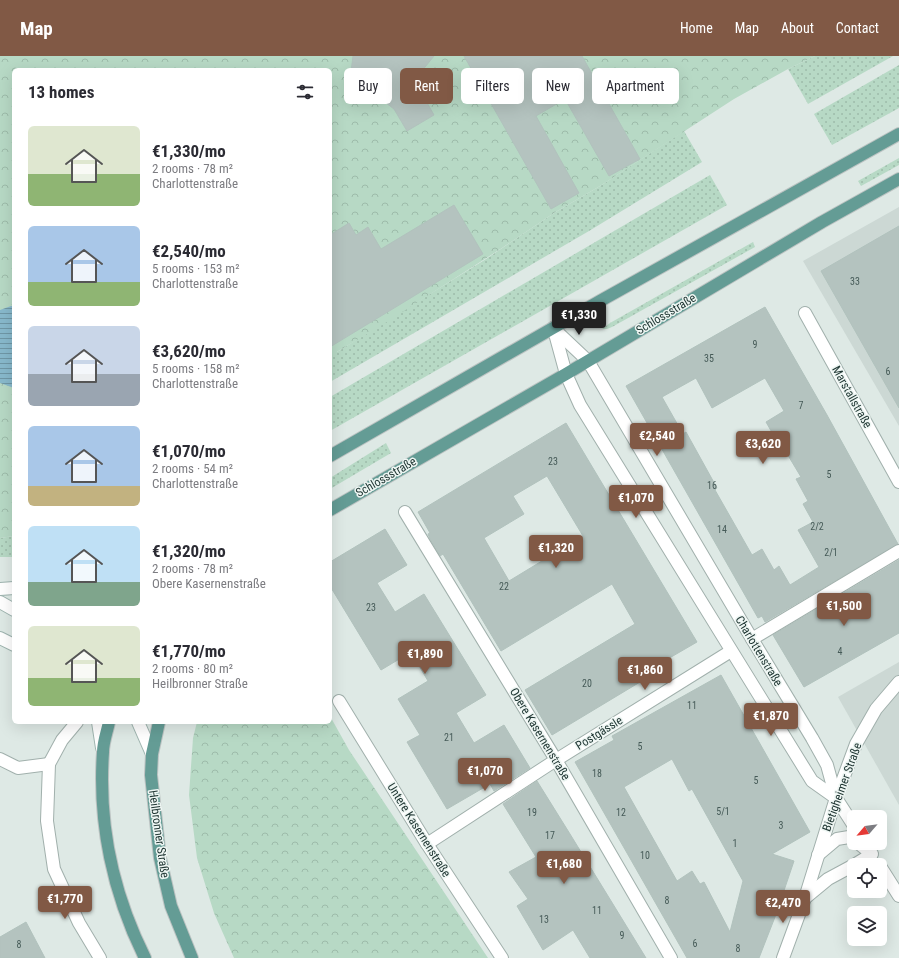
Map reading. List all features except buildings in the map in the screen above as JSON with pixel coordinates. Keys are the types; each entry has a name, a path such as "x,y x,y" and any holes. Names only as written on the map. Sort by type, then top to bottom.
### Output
{"main road":[{"path":"332,455 553,328 899,134"},
{"name":"Schlossstraße","path":"332,509 566,374 795,238 899,179"},
{"path":"109,724 103,751 102,798 107,849 119,895 145,958"},
{"path":"152,754 159,724"},
{"name":"Heilbronner Straße","path":"152,754 151,775 160,858 171,906 192,958"}],"street":[{"name":"Marstallstraße","path":"805,313 899,482"},
{"name":"Charlottenstraße","path":"553,328 588,361 827,765 836,798"},
{"name":"Charlottenstraße","path":"553,328 566,374 580,405 812,780 836,798"},
{"name":"Obere Kasernenstraße","path":"405,512 556,760 671,958"},
{"path":"752,639 899,552"},
{"path":"0,589 12,588"},
{"path":"0,602 12,609"},
{"path":"0,638 12,644"},
{"name":"Postgässle","path":"427,844 556,760 732,651"},
{"name":"Bietigheimer Straße","path":"783,958 805,898 836,798 856,744 876,709 899,682"},
{"name":"Untere Kasernenstraße","path":"339,701 427,844 502,958"},
{"path":"75,724 62,740 49,764 47,821 54,869 79,923 100,958"},
{"path":"98,724 103,751"},
{"path":"139,724 152,754"},
{"path":"0,759 18,768 49,764"},
{"path":"836,798 847,815"},
{"name":"Bietigheimer Straße","path":"818,855 837,839 847,837"},
{"path":"867,850 872,854"},
{"path":"869,850 875,858"},
{"path":"865,858 872,854"},
{"path":"805,898 828,879 847,869"},
{"path":"887,877 899,896"}],"shaded area":[{"path":"899,207 899,426 803,261"},
{"path":"899,662 899,805 838,697"}],"green space":[{"path":"0,56 815,56 734,99 600,186 554,213 382,325 332,355 332,68 12,68 12,536 0,538"},
{"path":"815,56 893,56 808,104 788,69"},
{"path":"899,65 899,108 832,145 814,114"},
{"path":"684,131 702,162 589,231 332,381 332,346 337,352 486,259 554,213 600,186"},
{"path":"899,158 899,165 861,186 858,181"},
{"path":"710,175 727,205 332,430 332,396"},
{"path":"753,242 755,247 612,327 602,329 610,323"},
{"path":"386,443 391,453 332,488 332,477"},
{"path":"12,536 12,557 0,557 0,538"},
{"path":"332,720 349,750 488,958 234,958 214,913 197,858 189,795 193,738 196,724 332,724"}],"water":[{"path":"12,306 12,387 0,383 0,310"}]}
